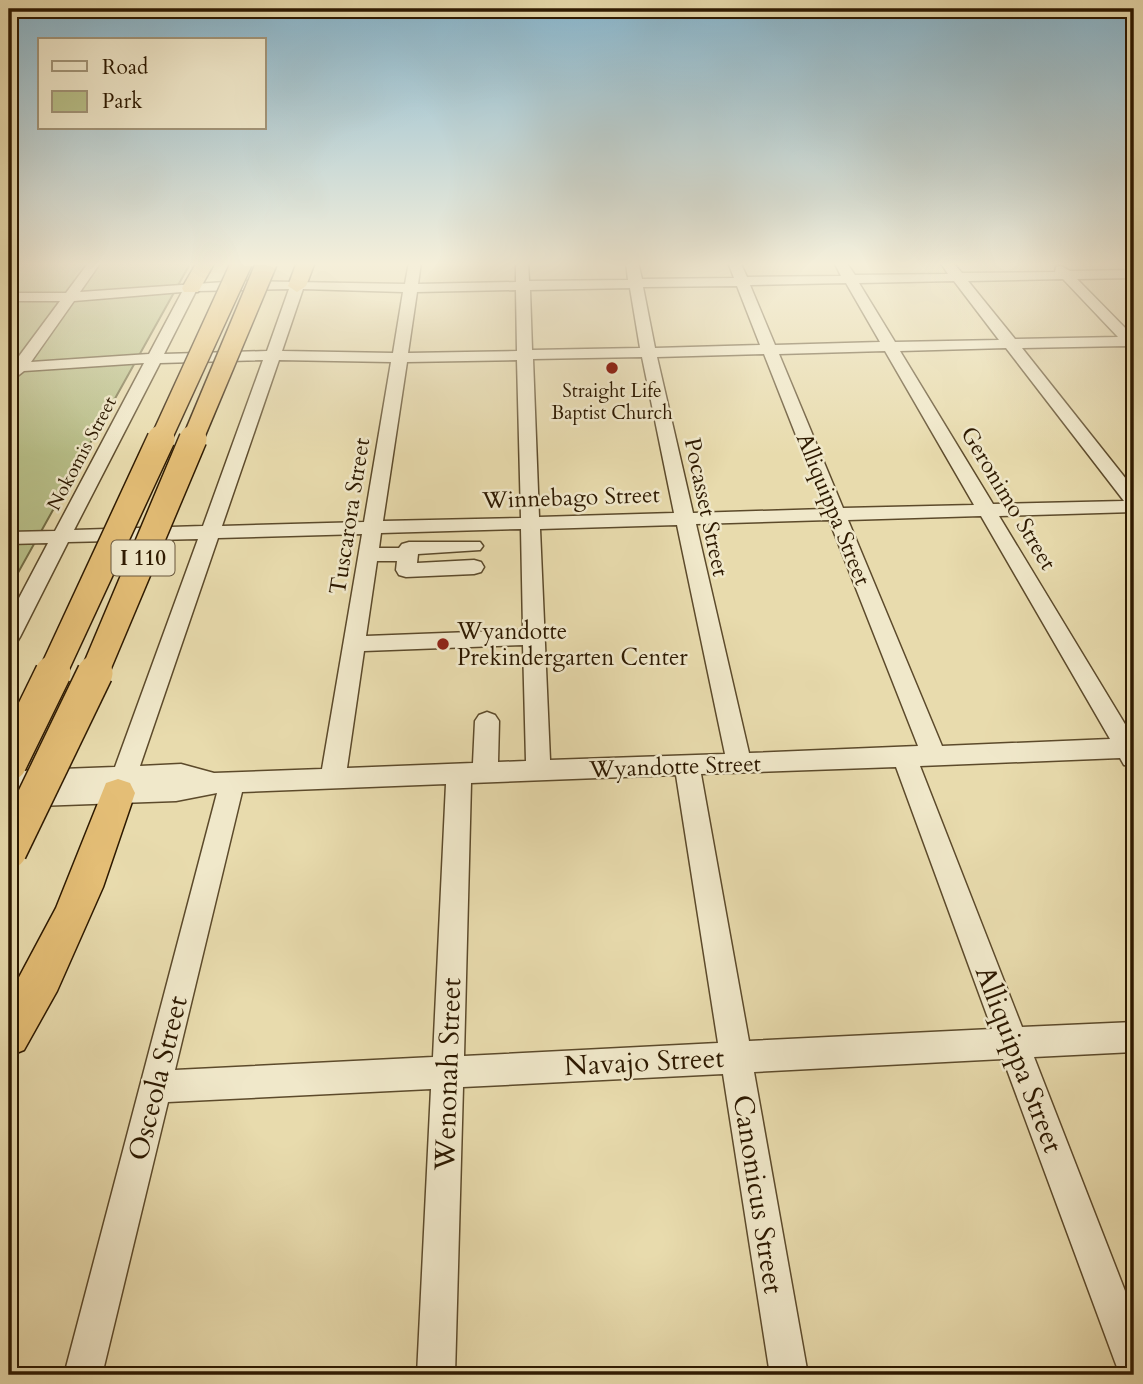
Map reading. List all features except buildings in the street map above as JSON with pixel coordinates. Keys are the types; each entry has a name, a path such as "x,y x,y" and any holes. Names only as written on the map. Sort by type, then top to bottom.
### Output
{"highway":[{"name":"I 110","path":"9,763 213,327"},
{"name":"I 110","path":"9,851 91,682 240,327"},
{"path":"9,1035 44,977 72,919 121,785"}],"street":[{"path":"9,381 14,368 49,327"},
{"name":"Nokomis Street","path":"9,637 170,327"},
{"path":"121,785 281,327"},
{"name":"Tuscarora Street","path":"333,778 399,358 401,327"},
{"path":"524,327 538,771"},
{"name":"Pocasset Street","path":"644,327 739,763"},
{"name":"Alliquippa Street","path":"760,327 837,514 1014,1043 1134,1362"},
{"name":"Geronimo Street","path":"879,327 1132,753"},
{"path":"998,327 1134,503"},
{"path":"1117,327 1133,343"},
{"path":"14,368 1133,343"},
{"name":"Winnebago Street","path":"9,538 988,510 1134,503"},
{"path":"473,545 409,548 406,570 474,567"},
{"path":"368,555 408,554"},
{"path":"354,644 533,637"},
{"name":"Wenonah Street","path":"436,1375 447,1072 472,773 486,721"},
{"name":"Wyandotte Street","path":"9,781 121,785 176,791 224,782 919,756 1132,753"},
{"name":"Canonicus Street","path":"687,765 789,1375"},
{"name":"Osceola Street","path":"83,1375 154,1087 224,782"},
{"name":"Wyandotte Street","path":"9,797 121,785"},
{"name":"Navajo Street","path":"154,1087 1134,1037"}],"green space":[{"path":"9,327 155,327 9,589"}],"place":[{"name":"Straight Life Baptist Church","path":"612,368"},
{"name":"Wyandotte Prekindergarten Center","path":"443,644"}]}
